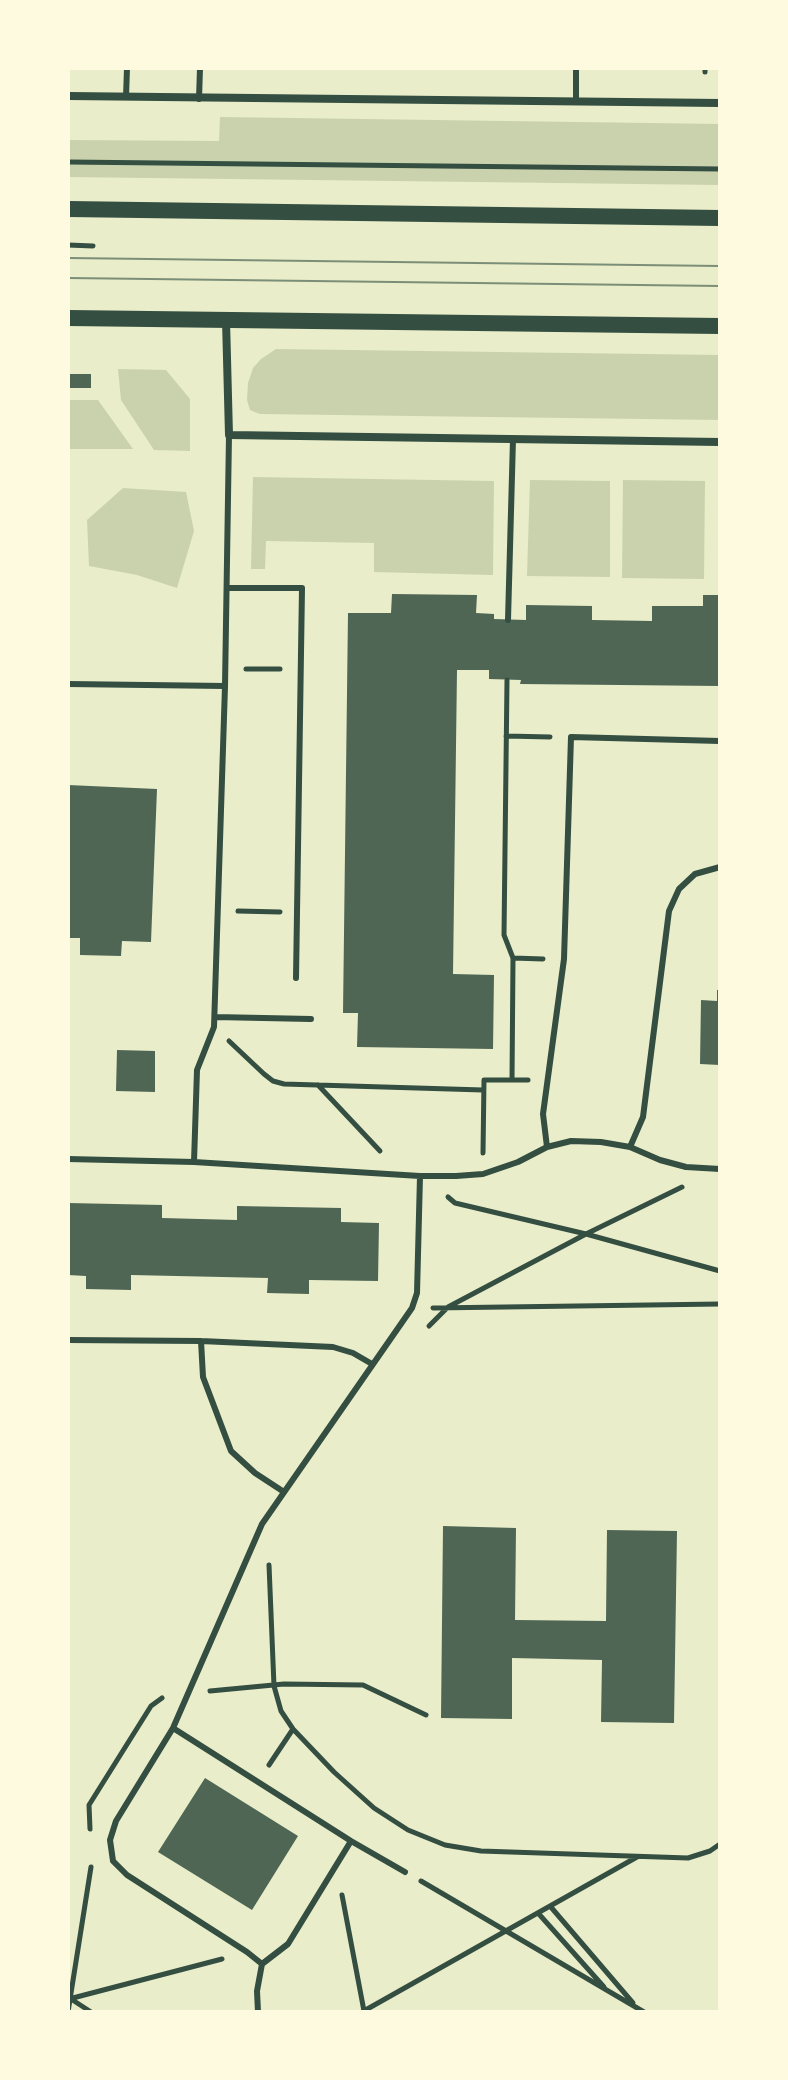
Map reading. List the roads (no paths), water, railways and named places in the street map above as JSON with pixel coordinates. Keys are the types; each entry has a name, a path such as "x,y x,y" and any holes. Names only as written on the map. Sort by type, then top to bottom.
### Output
{"main road":[{"path":"68,209 720,218"},
{"path":"68,318 720,326"}],"street":[{"path":"68,96 720,103"},
{"path":"226,319 229,435 720,442"}],"lane":[{"path":"126,97 127,68"},
{"path":"199,99 200,68"},
{"path":"576,68 576,101"},
{"path":"194,1162 197,1070 215,1017 226,669 229,435"},
{"path":"508,620 513,439"},
{"path":"227,588 302,588 296,978"},
{"path":"68,684 225,686"},
{"path":"547,1147 543,1114 564,959 571,737 720,741"},
{"path":"630,1147 643,1117 669,911 679,889 695,874 720,867"},
{"path":"215,1017 311,1019"},
{"path":"68,1159 194,1162 420,1176 483,1174 518,1162 547,1147 571,1141 630,1147 686,1167 719,1169"},
{"path":"262,1964 127,1875 113,1861 110,1840 116,1821 173,1728 262,1524 412,1308 417,1293 420,1176"},
{"path":"68,1340 201,1341 333,1347 353,1353 372,1364"},
{"path":"201,1341 203,1377 231,1451 255,1473 284,1492"},
{"path":"173,1728 405,1872"},
{"path":"258,2012 257,1991 262,1964 288,1944 351,1841"}],"tram line":[{"path":"68,258 720,266"},
{"path":"68,278 720,286"}]}
